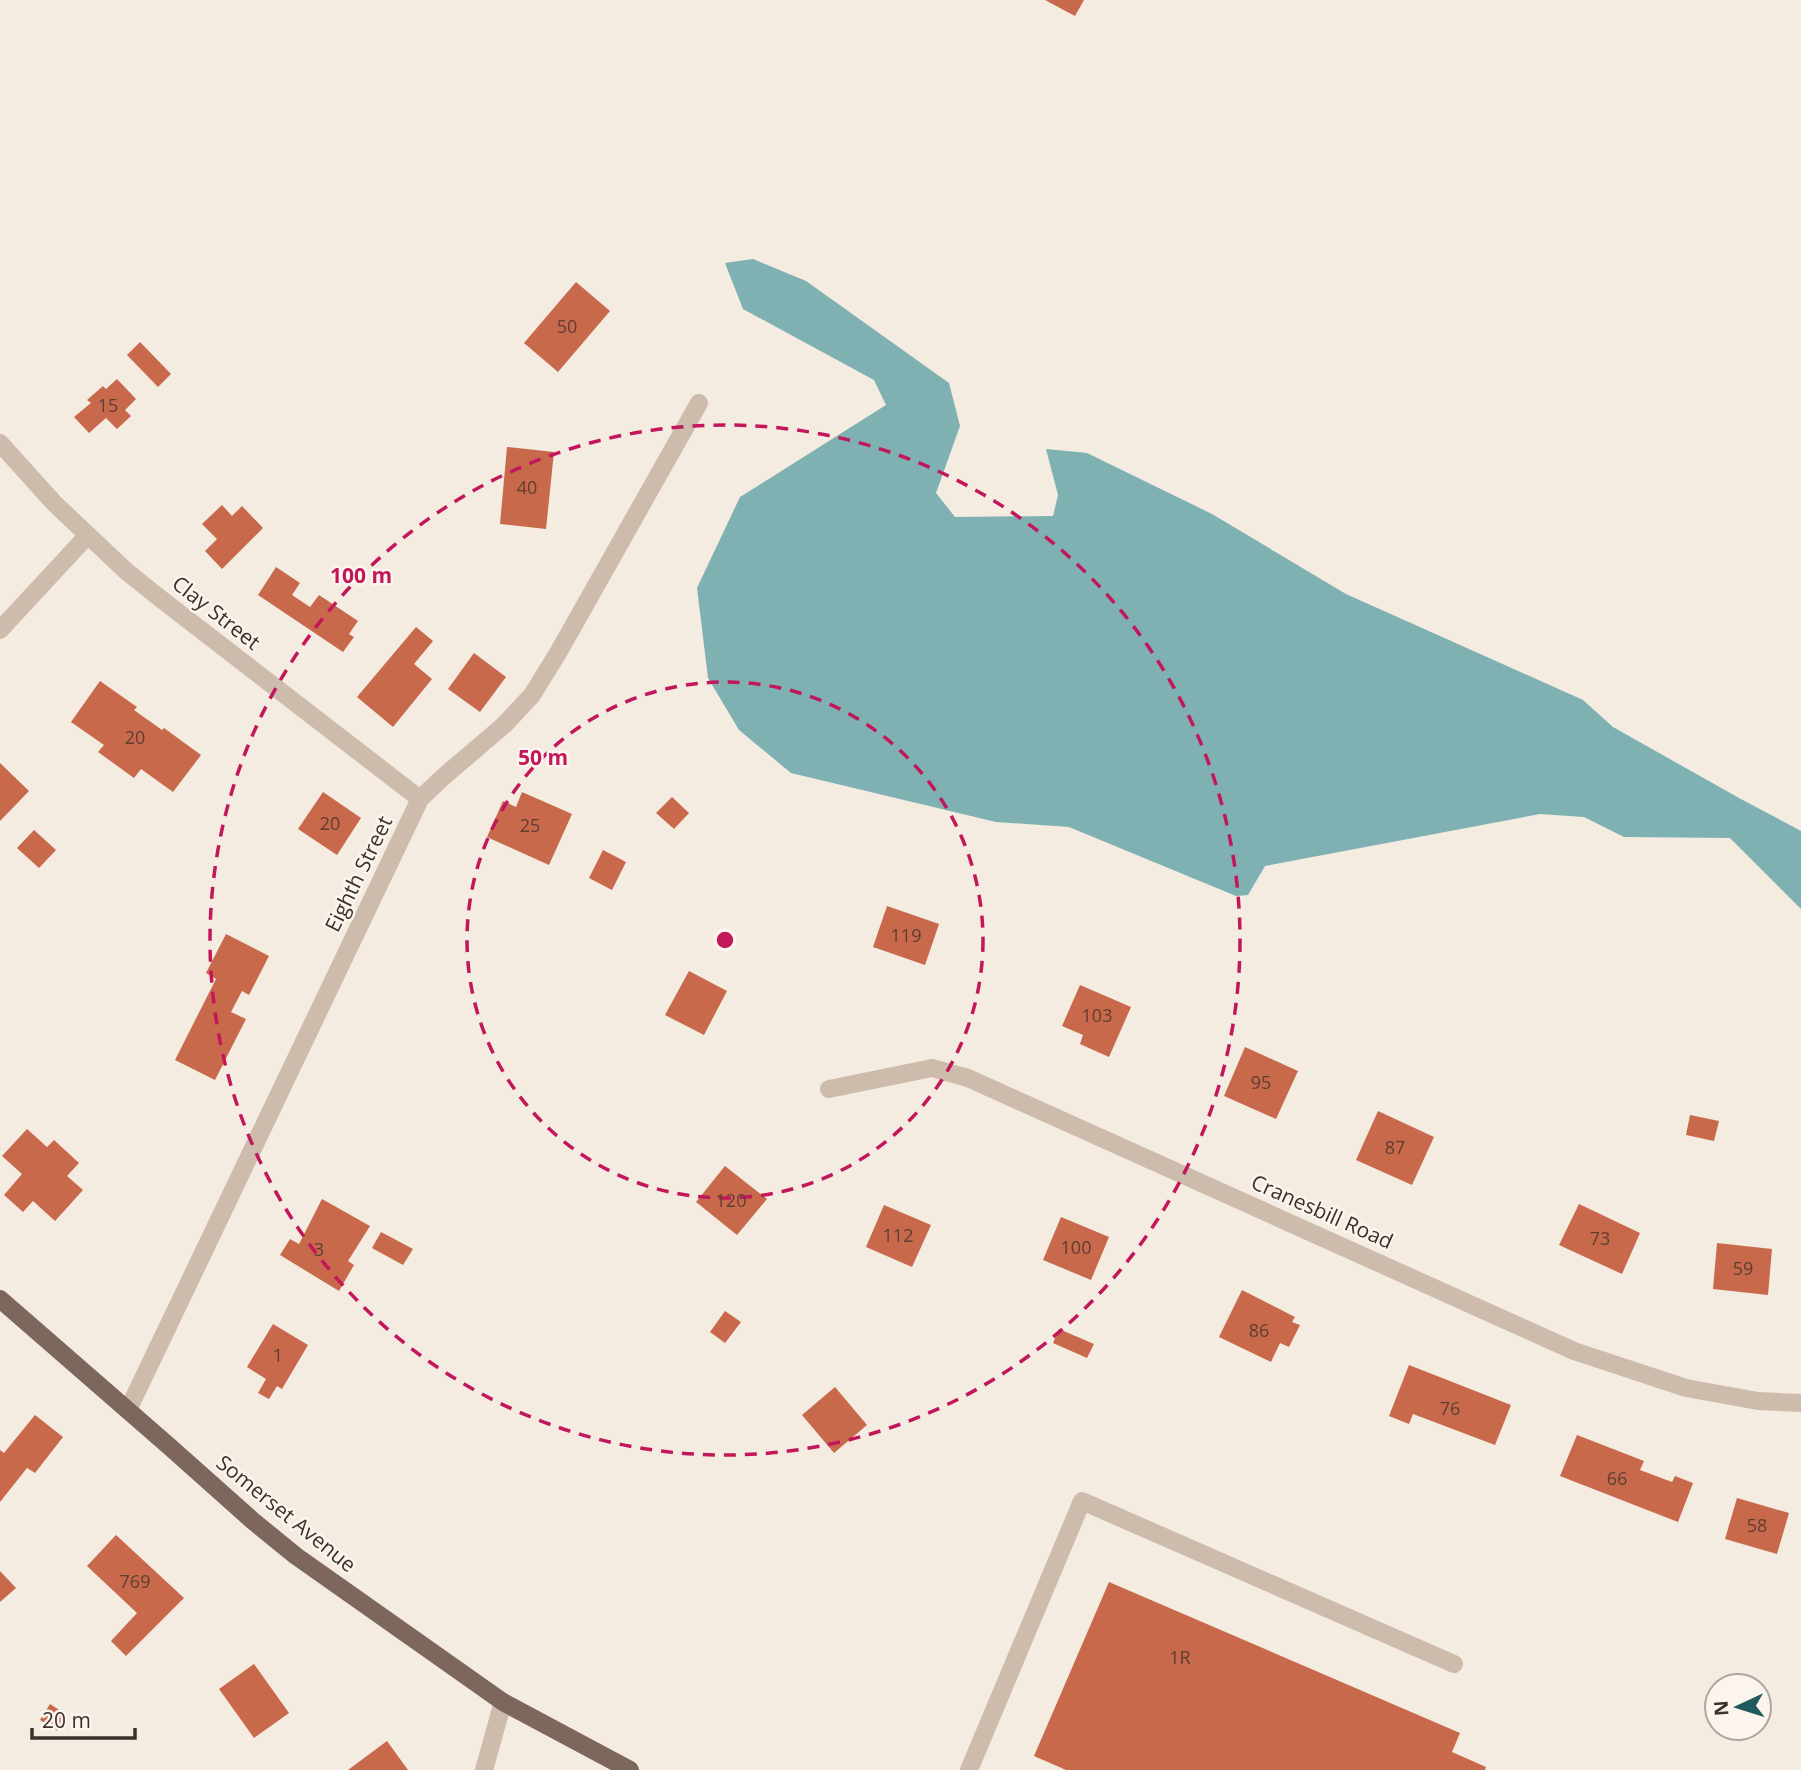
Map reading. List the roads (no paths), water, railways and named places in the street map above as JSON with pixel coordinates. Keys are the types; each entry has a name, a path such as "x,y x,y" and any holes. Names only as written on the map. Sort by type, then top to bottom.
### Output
{"main road":[{"name":"Somerset Avenue","path":"0,1299 285,1547 503,1702 630,1770"}],"street":[{"name":"Eighth Street","path":"128,1410 420,799 504,725 531,695 565,641 699,403"},
{"name":"Clay Street","path":"0,443 55,504 126,571 420,799"},
{"path":"0,630 88,535"},
{"name":"Cranesbill Road","path":"829,1089 932,1068 968,1078 1574,1351 1686,1388 1758,1401 1801,1403"},
{"path":"969,1770 1082,1501 1454,1664"},
{"path":"484,1770 503,1702"}],"water":[{"path":"753,259 806,281 949,383 960,426 936,493 955,517 1053,516 1058,495 1046,449 1087,453 1212,514 1346,594 1583,700 1613,727 1801,831 1801,909 1730,838 1624,837 1584,817 1540,814 1265,866 1248,895 1236,896 1069,827 996,822 791,773 739,730 708,678 697,588 740,497 886,405 874,380 743,309 725,263"}]}
